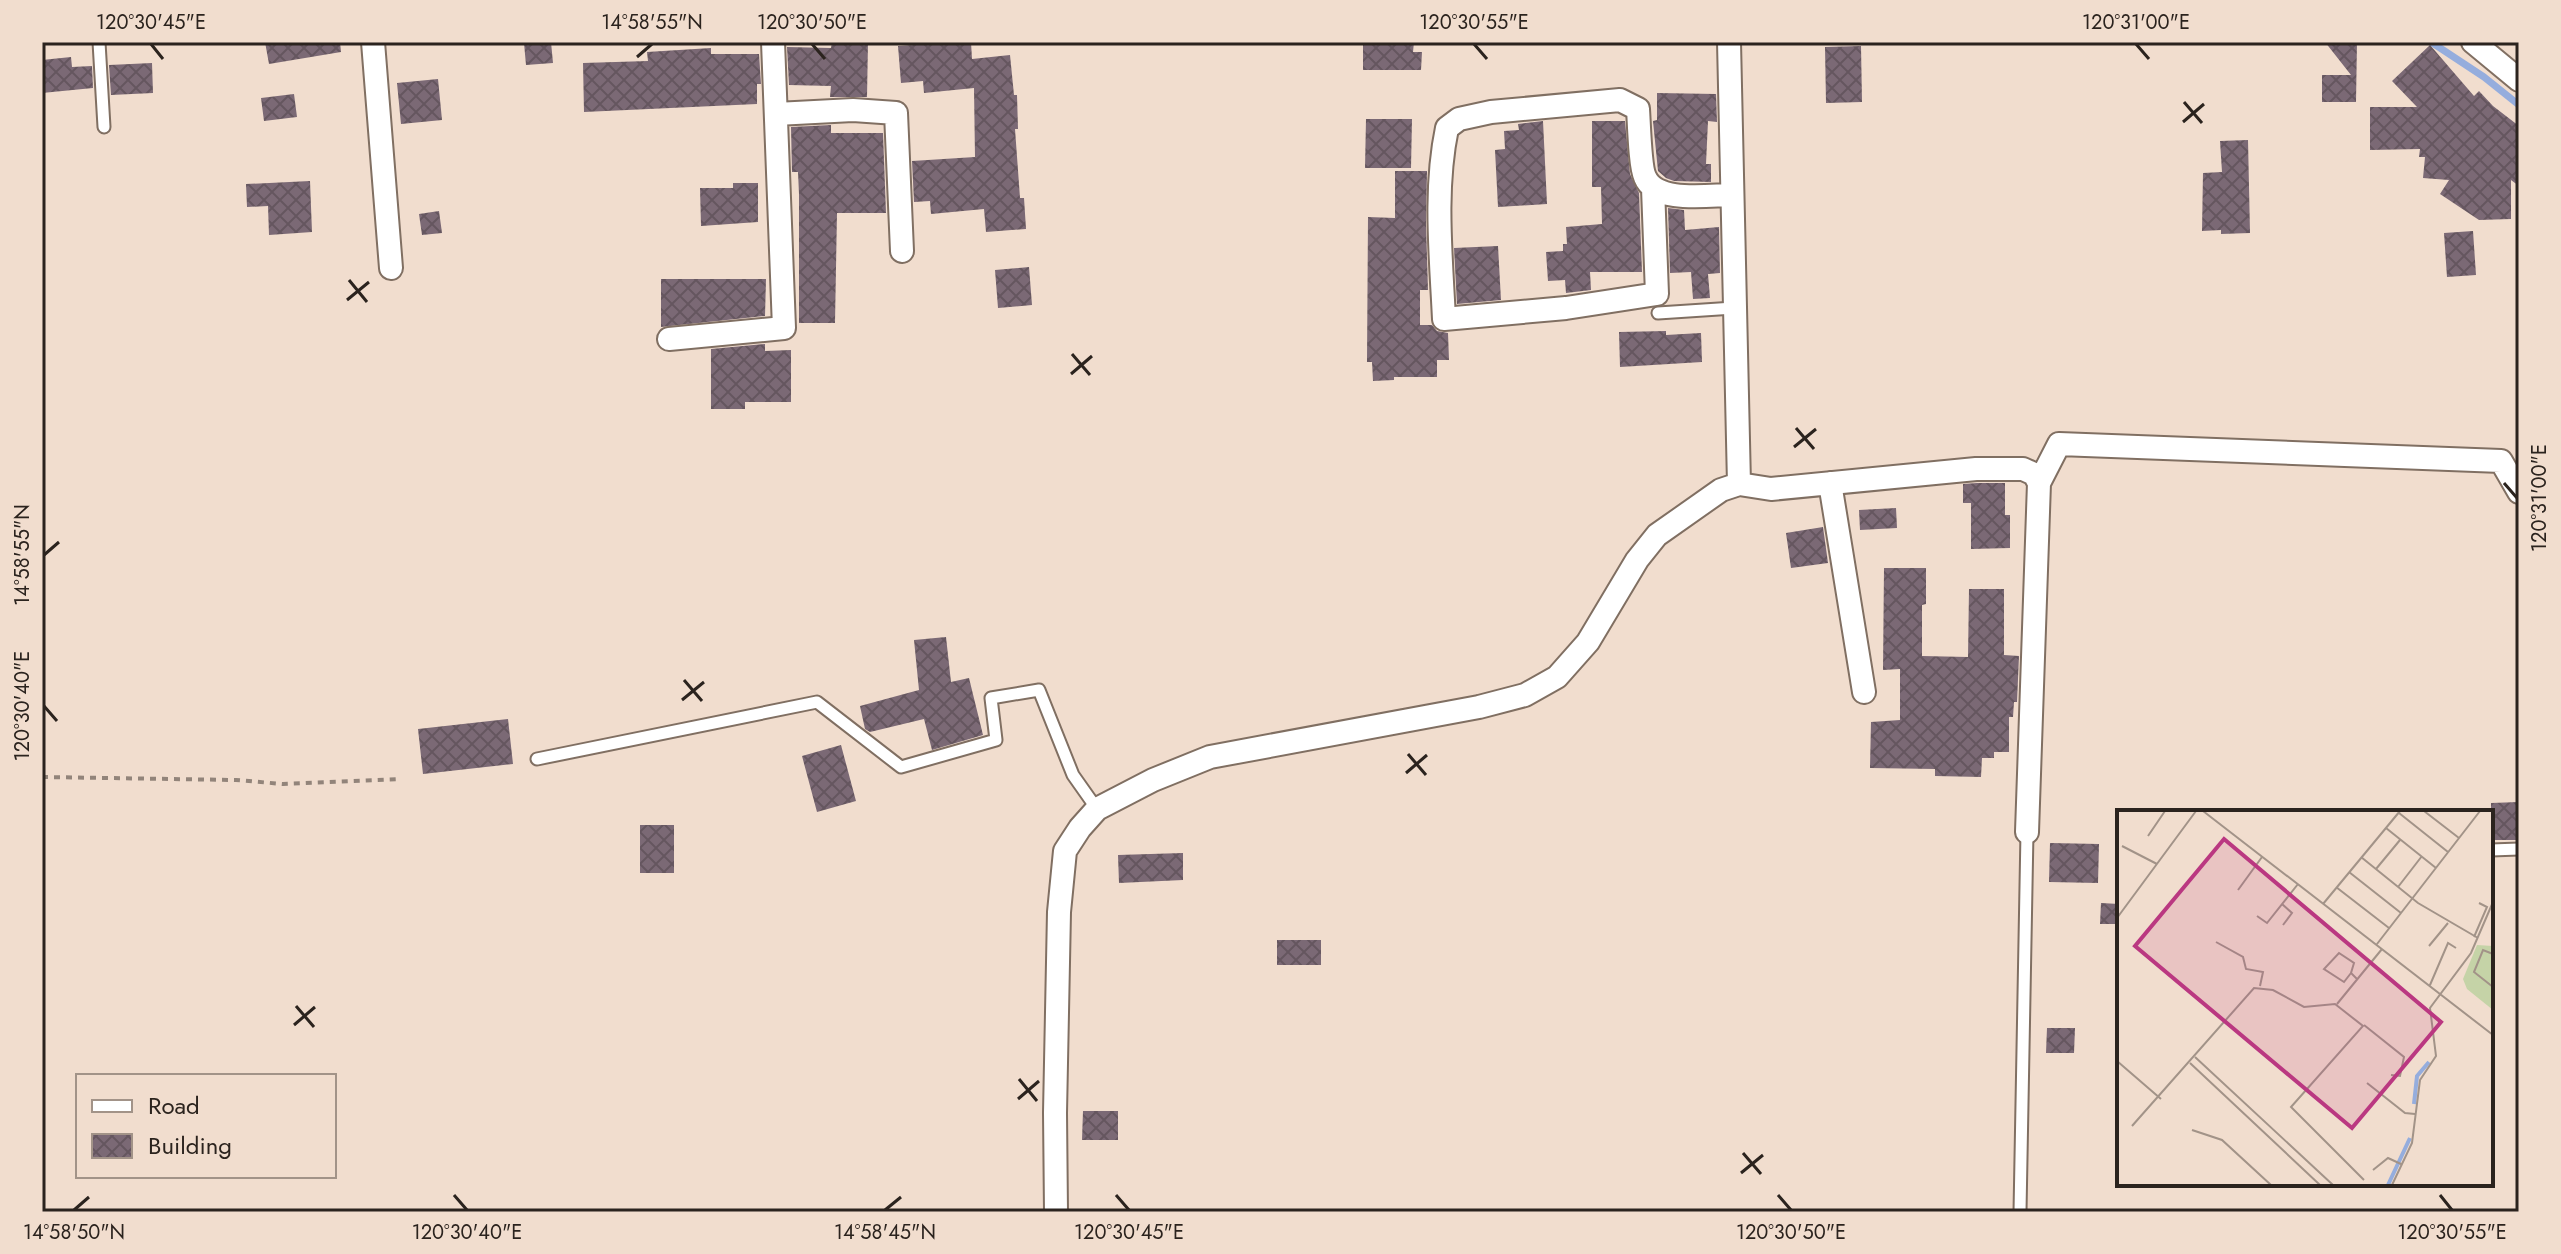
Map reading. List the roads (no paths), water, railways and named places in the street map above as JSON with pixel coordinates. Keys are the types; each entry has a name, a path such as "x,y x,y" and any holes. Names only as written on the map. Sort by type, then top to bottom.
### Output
{"street":[{"path":"373,42 391,268"},
{"path":"669,339 784,328 773,42"},
{"path":"1729,42 1739,484"},
{"path":"2473,42 2519,80"},
{"path":"1653,188 1657,294 1566,308 1444,319 1440,234 1442,151 1447,128 1459,119 1491,112 1620,100 1638,109 1645,177 1653,188 1678,197 1732,195"},
{"path":"776,114 853,110 896,113 902,251"},
{"path":"2027,832 2039,483 2059,444 2501,461 2519,492"},
{"path":"1056,1212 1058,958 1065,851 1097,809 1153,780 1210,757 1479,707 1525,695 1557,677 1588,642 1637,560 1657,535 1721,490 1739,484 1771,489 1976,469 2023,469 2034,474 2039,483"},
{"path":"1830,483 1864,692"}],"lane":[{"path":"99,42 104,127"},
{"path":"1658,313 1734,308"},
{"path":"537,759 817,702 901,767 996,740 991,698 1039,690 1073,775 1097,809"},
{"path":"2020,1212 2027,832"},
{"path":"2493,850 2519,849"}],"waterway":[{"path":"2431,42 2519,105"}]}
